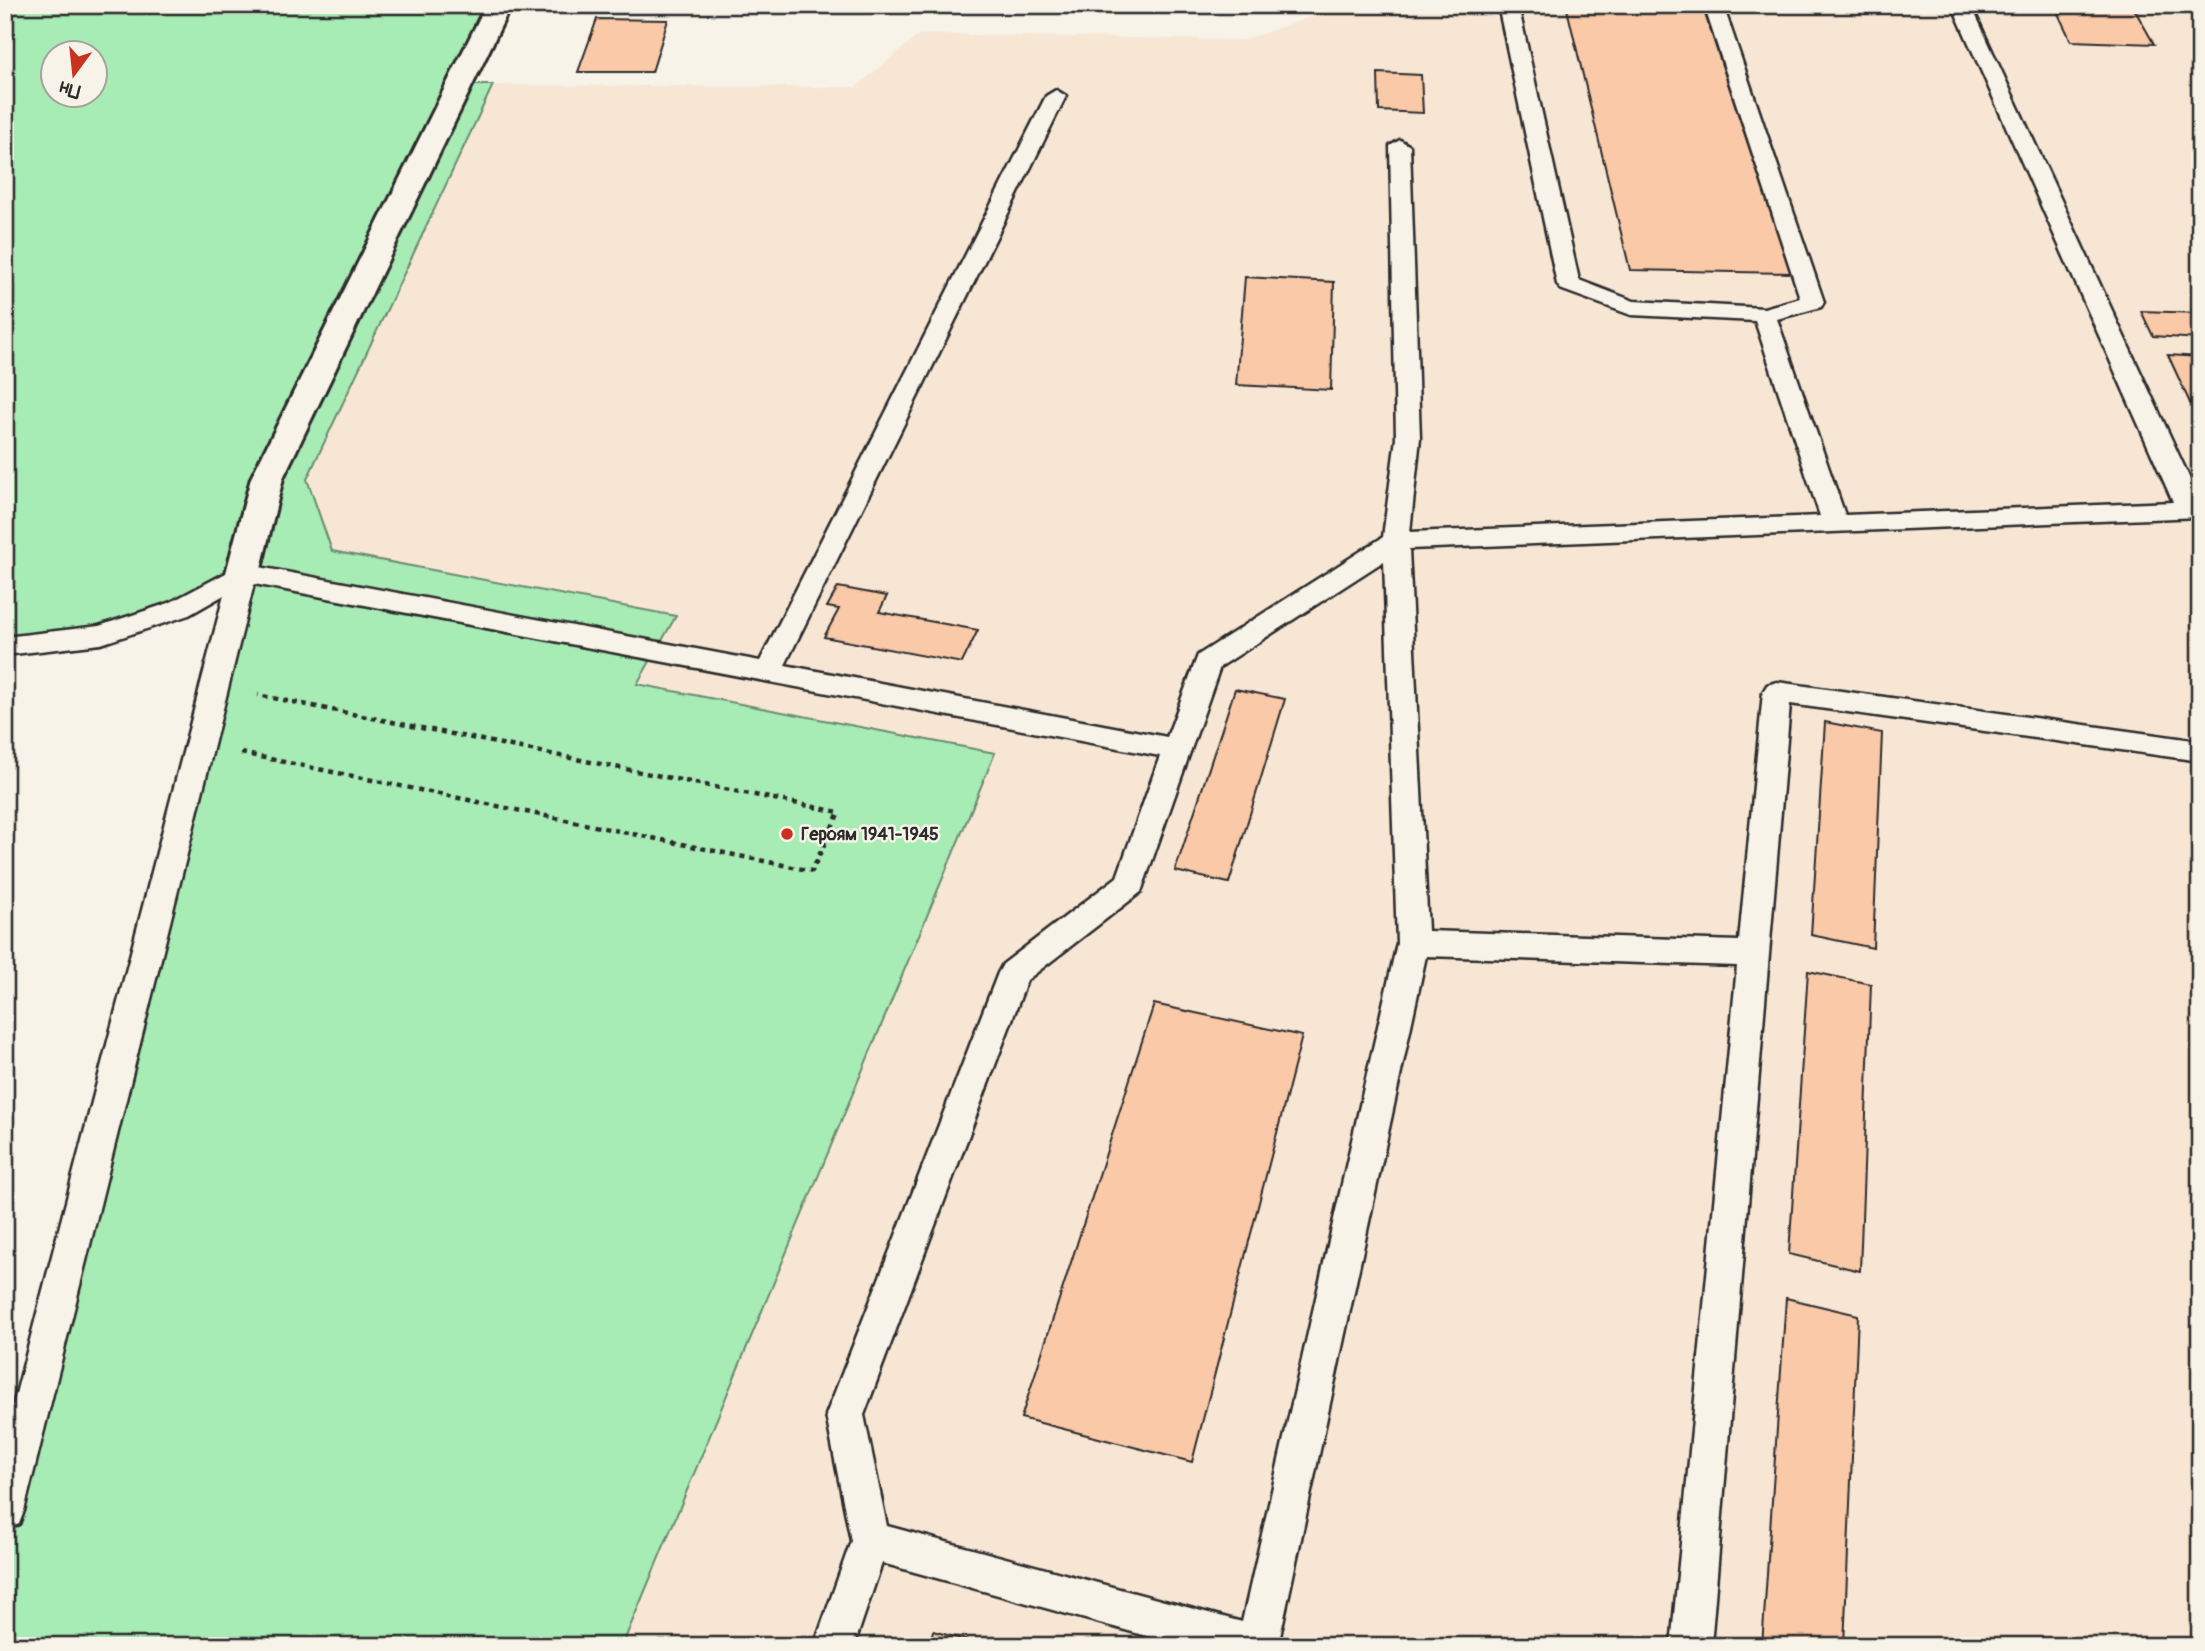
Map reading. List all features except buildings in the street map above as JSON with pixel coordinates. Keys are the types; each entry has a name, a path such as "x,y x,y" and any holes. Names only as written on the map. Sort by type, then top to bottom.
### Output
{"street":[{"path":"243,573 267,478 499,5"}],"lane":[{"path":"1507,5 1568,284 1631,308 1764,315 1813,302 1713,5"},
{"path":"834,1646 870,1541 845,1415 1014,973 1130,884 1208,662 1396,541 2194,509 1961,5"},
{"path":"768,672 1056,96"},
{"path":"870,1541 1257,1645 1413,943 1396,541 1408,438 1400,146"},
{"path":"1764,315 1835,523"},
{"path":"5,646 101,635 179,609 243,573 1177,750"},
{"path":"5,1511 243,573"},
{"path":"1691,1646 1777,692 2200,751"},
{"path":"1413,943 1753,954"}],"path":[{"path":"199,745 811,871 839,812 214,687"}],"shaded area":[{"path":"1344,5 2200,5 2200,1646 622,1646 995,753 636,684 676,615 332,551 307,479 493,85 856,87 920,34 1244,40"}],"green space":[{"path":"5,5 499,5 462,85 493,85 307,479 332,551 676,616 637,684 995,753 622,1646 5,1646 5,1511 242,573 179,609 5,646"}],"place":[{"name":"Героям 1941-1945","path":"787,834"}]}
